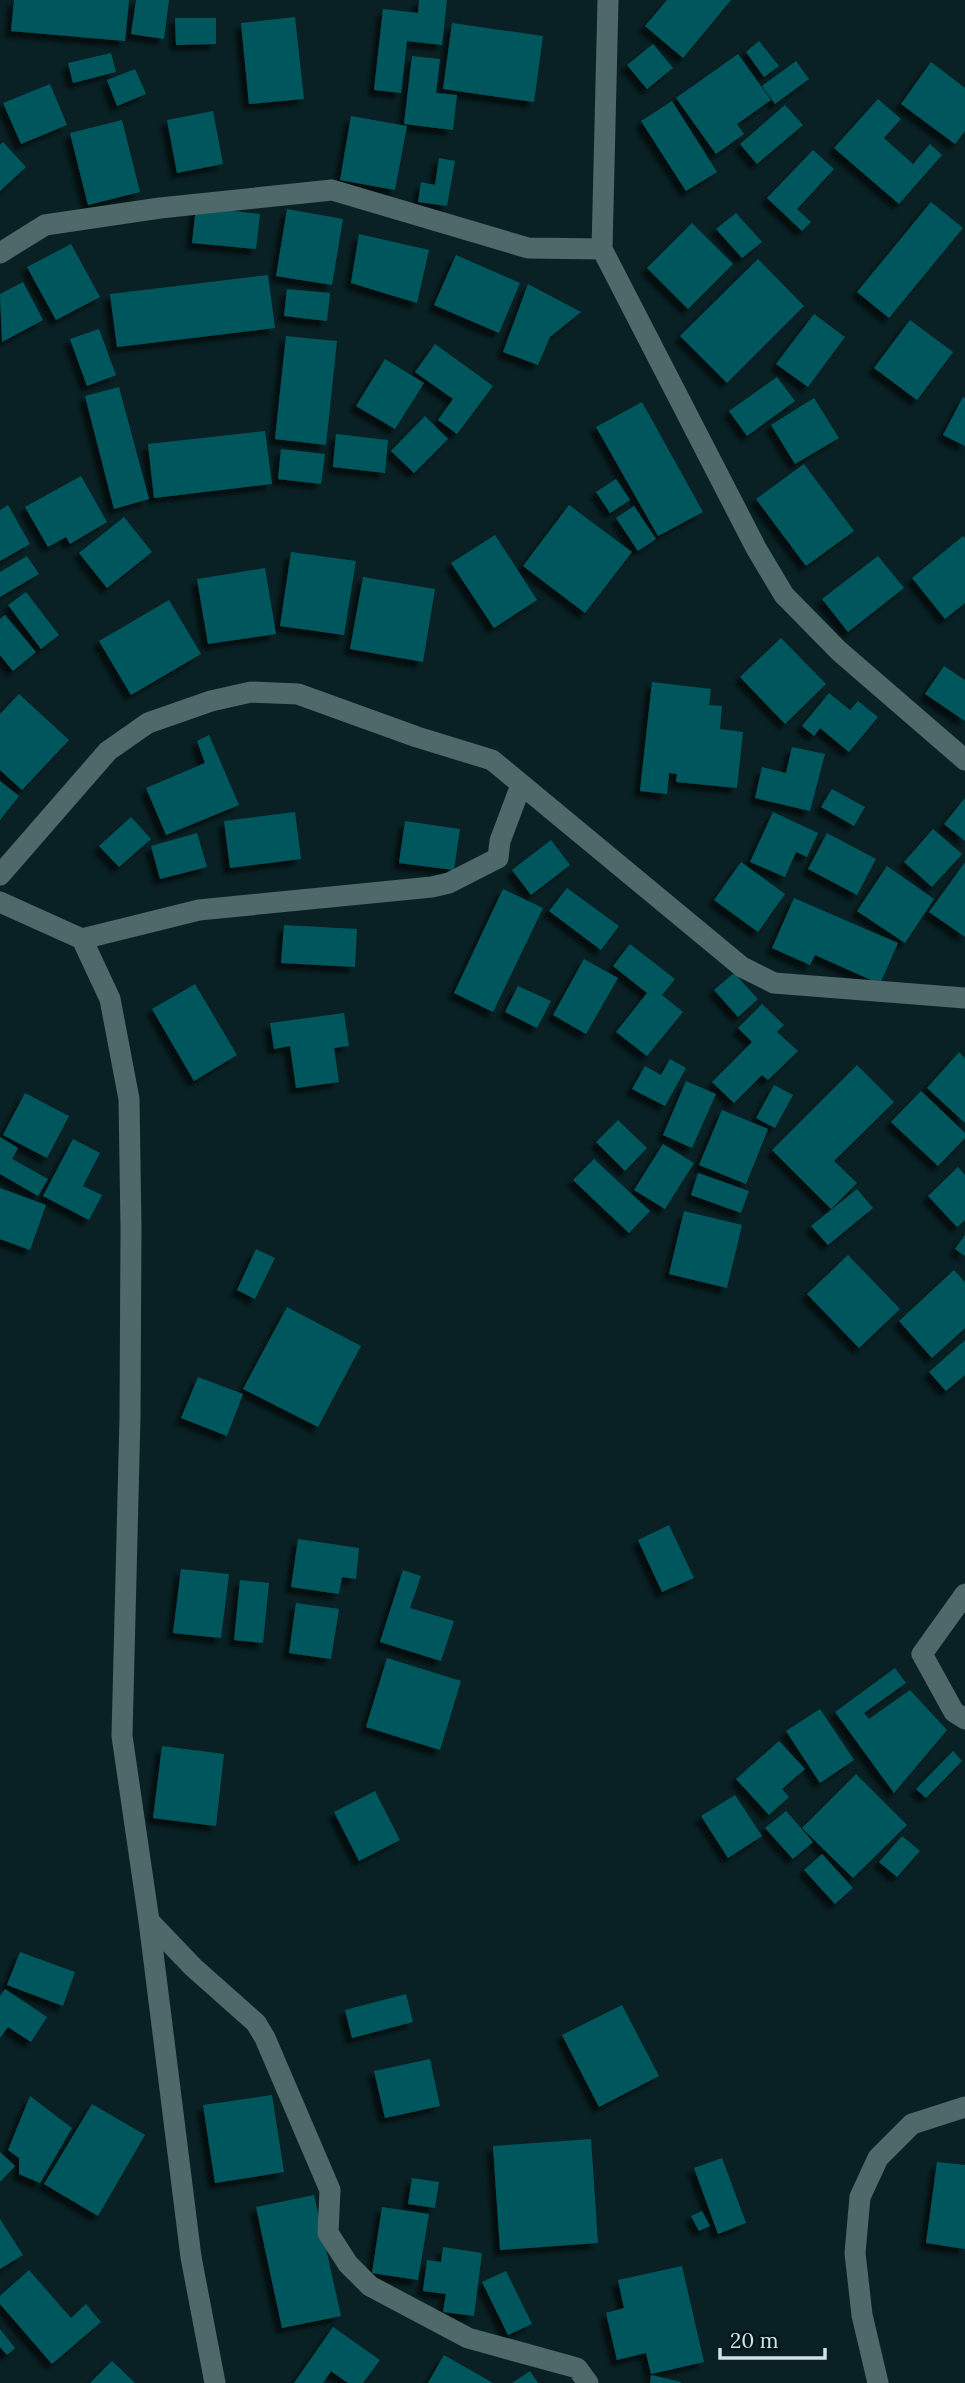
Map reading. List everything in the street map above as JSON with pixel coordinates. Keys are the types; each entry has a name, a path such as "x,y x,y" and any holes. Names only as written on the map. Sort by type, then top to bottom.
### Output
{"street":[{"path":"608,0 601,249 756,548 784,595 839,651 965,760"},
{"path":"0,253 45,225 160,208 332,190 527,248 601,249"},
{"path":"0,875 108,751 148,723 211,701 251,692 298,694 417,737 492,760 741,967 774,984 965,998"},
{"path":"0,902 82,939 199,910 432,887 449,883 498,858 500,841 521,785"},
{"path":"82,939 110,999 129,1099 130,1377 122,1736 149,1921 191,2257 212,2381"},
{"path":"965,1594 922,1654 954,1712 965,1719"},
{"path":"149,1921 193,1967 256,2024 265,2038 330,2190 328,2233 370,2286 468,2337 577,2368 588,2383"},
{"path":"878,2383 862,2315 855,2253 860,2197 878,2158 912,2124 965,2107"}],"building":[{"path":"14,0 129,0 125,41 11,31"},
{"path":"136,0 169,0 164,39 131,34"},
{"path":"419,0 447,0 442,45 407,41 401,93 374,90 383,9 418,13"},
{"path":"667,0 731,0 683,58 645,26"},
{"path":"295,17 304,99 249,104 241,23"},
{"path":"175,18 216,18 216,44 176,45"},
{"path":"452,23 543,36 534,102 443,89"},
{"path":"759,41 779,66 764,77 746,52"},
{"path":"653,44 673,68 647,89 627,65"},
{"path":"111,53 116,72 73,83 68,63"},
{"path":"738,54 771,100 737,124 744,134 716,154 676,98"},
{"path":"412,56 440,59 436,93 457,95 453,130 404,124"},
{"path":"796,61 809,79 775,104 762,86"},
{"path":"931,62 965,88 965,131 955,144 901,104"},
{"path":"135,69 146,94 117,106 107,80"},
{"path":"50,84 67,125 21,144 3,103"},
{"path":"878,99 901,119 884,138 913,164 930,144 942,155 899,204 834,148"},
{"path":"672,101 717,172 686,191 641,121"},
{"path":"785,105 803,125 757,164 740,144"},
{"path":"213,111 223,164 177,173 167,120"},
{"path":"351,116 407,126 395,190 340,180"},
{"path":"122,120 140,192 88,205 70,133"},
{"path":"3,142 26,167 0,191 0,145"},
{"path":"813,150 834,169 797,209 811,222 802,231 767,198"},
{"path":"439,158 455,161 447,206 418,202 421,182 435,185"},
{"path":"931,202 963,228 889,318 857,292"},
{"path":"196,207 260,214 256,249 192,243"},
{"path":"287,209 343,219 332,285 276,276"},
{"path":"736,213 762,242 742,258 716,229"},
{"path":"692,223 733,264 688,309 647,268"},
{"path":"359,234 429,250 417,303 351,283"},
{"path":"71,244 100,297 56,320 27,267"},
{"path":"456,255 520,283 499,333 434,305"},
{"path":"758,259 804,306 727,383 680,336"},
{"path":"268,275 275,328 117,347 110,294"},
{"path":"23,282 43,320 2,342 0,294"},
{"path":"528,284 581,312 550,337 538,365 503,352"},
{"path":"287,289 330,293 327,321 284,316"},
{"path":"814,314 845,337 808,387 776,364"},
{"path":"910,320 953,352 917,400 874,368"},
{"path":"99,329 116,375 87,386 70,339"},
{"path":"286,336 337,341 326,445 275,439"},
{"path":"435,344 493,386 457,434 438,420 453,399 415,372"},
{"path":"385,359 424,383 395,429 356,406"},
{"path":"777,377 795,401 747,436 729,411"},
{"path":"119,387 149,499 114,509 85,396"},
{"path":"963,397 965,398 965,446 943,435"},
{"path":"814,398 839,438 795,464 771,425"},
{"path":"642,402 703,512 658,536 596,427"},
{"path":"425,416 448,439 414,473 391,451"},
{"path":"265,431 272,484 154,498 148,444"},
{"path":"336,434 388,440 385,473 333,467"},
{"path":"281,449 325,454 321,484 278,479"},
{"path":"804,464 854,531 806,566 756,499"},
{"path":"81,476 107,522 70,544 66,537 48,547 25,507"},
{"path":"616,479 630,500 610,513 596,492"},
{"path":"8,505 30,544 0,561 0,510"},
{"path":"569,505 632,552 585,613 523,566"},
{"path":"634,506 656,539 638,551 616,518"},
{"path":"124,517 152,552 107,588 79,553"},
{"path":"495,535 537,600 494,628 451,563"},
{"path":"963,536 965,603 945,619 912,578"},
{"path":"291,552 356,561 344,635 280,626"},
{"path":"27,556 39,574 0,597 0,572"},
{"path":"878,556 904,588 848,632 822,599"},
{"path":"265,568 276,634 208,644 197,579"},
{"path":"363,577 435,589 423,662 350,649"},
{"path":"26,592 59,635 41,649 8,605"},
{"path":"169,600 201,654 131,695 99,641"},
{"path":"5,615 36,652 13,671 0,655 0,619"},
{"path":"781,638 826,684 785,724 740,677"},
{"path":"944,666 965,680 965,721 925,694"},
{"path":"652,682 711,689 709,705 722,706 720,729 743,732 737,788 676,782 677,774 669,773 667,794 640,791"},
{"path":"829,693 850,710 858,701 878,717 849,752 820,728 814,736 802,726"},
{"path":"19,694 69,740 22,790 0,770 0,714"},
{"path":"209,735 239,805 166,835 146,788 205,763 197,741"},
{"path":"792,747 825,754 810,811 755,798 762,767 786,773"},
{"path":"0,781 19,796 0,820"},
{"path":"832,789 865,807 854,826 821,807"},
{"path":"965,798 965,841 944,824"},
{"path":"295,812 301,859 230,868 224,821"},
{"path":"773,812 818,833 807,857 796,852 785,877 750,862"},
{"path":"131,817 151,839 119,867 99,846"},
{"path":"405,821 460,829 454,870 399,863"},
{"path":"933,829 962,854 932,887 904,862"},
{"path":"197,833 207,867 160,879 151,846"},
{"path":"827,833 876,859 857,895 808,869"},
{"path":"551,840 570,865 531,895 512,870"},
{"path":"741,862 785,894 758,932 714,900"},
{"path":"965,862 965,937 929,912"},
{"path":"887,866 934,899 905,943 857,911"},
{"path":"567,888 619,926 601,950 549,911"},
{"path":"503,889 543,908 493,1012 454,993"},
{"path":"794,898 898,943 880,984 815,955 810,965 772,948"},
{"path":"284,925 357,929 355,967 281,963"},
{"path":"630,944 675,979 662,995 683,1012 647,1056 616,1032 647,993 613,966"},
{"path":"584,959 618,978 586,1034 553,1015"},
{"path":"734,973 758,999 738,1017 714,990"},
{"path":"195,984 237,1055 194,1081 152,1009"},
{"path":"518,986 551,1001 537,1028 505,1012"},
{"path":"762,1004 784,1025 777,1032 798,1051 768,1080 762,1075 734,1103 712,1082 752,1042 738,1028"},
{"path":"344,1013 349,1046 334,1048 339,1082 296,1088 290,1046 274,1049 270,1023"},
{"path":"959,1052 965,1058 965,1123 927,1088"},
{"path":"670,1059 686,1068 665,1106 632,1089 645,1066 661,1075"},
{"path":"857,1065 894,1102 834,1161 857,1183 831,1209 772,1150"},
{"path":"686,1081 716,1094 692,1148 663,1135"},
{"path":"774,1085 793,1095 775,1128 756,1118"},
{"path":"921,1091 965,1133 965,1138 938,1166 891,1122"},
{"path":"25,1093 69,1116 47,1158 3,1135"},
{"path":"722,1110 768,1129 746,1184 699,1165"},
{"path":"618,1120 647,1148 625,1171 596,1142"},
{"path":"0,1137 18,1148 12,1159 48,1179 38,1196 0,1174"},
{"path":"73,1139 100,1153 83,1186 102,1195 89,1220 43,1196"},
{"path":"663,1144 694,1163 665,1209 634,1190"},
{"path":"594,1159 650,1211 629,1233 573,1180"},
{"path":"958,1167 965,1175 965,1220 957,1227 928,1196"},
{"path":"698,1173 749,1191 741,1213 691,1195"},
{"path":"0,1188 46,1205 30,1250 0,1239"},
{"path":"857,1189 873,1208 828,1245 811,1226"},
{"path":"684,1211 742,1225 727,1288 669,1274"},
{"path":"965,1235 965,1256 955,1249"},
{"path":"256,1249 275,1258 255,1299 237,1290"},
{"path":"848,1255 900,1309 859,1348 807,1294"},
{"path":"954,1270 965,1282 965,1328 932,1358 899,1321"},
{"path":"287,1307 361,1346 318,1427 243,1389"},
{"path":"965,1340 965,1375 946,1391 929,1372"},
{"path":"198,1377 243,1394 227,1436 181,1418"},
{"path":"669,1525 694,1578 662,1592 638,1540"},
{"path":"298,1539 359,1548 356,1579 342,1577 339,1594 291,1587"},
{"path":"181,1569 229,1574 221,1638 173,1633"},
{"path":"403,1570 421,1576 410,1608 454,1621 441,1661 380,1642"},
{"path":"240,1580 269,1583 263,1643 234,1640"},
{"path":"296,1603 339,1609 331,1659 289,1653"},
{"path":"387,1658 461,1681 440,1750 366,1727"},
{"path":"895,1668 906,1683 864,1713 869,1719 910,1690 947,1730 894,1793 835,1712"},
{"path":"820,1709 854,1760 820,1783 786,1731"},
{"path":"779,1741 805,1769 782,1789 789,1797 769,1815 736,1779"},
{"path":"162,1746 224,1754 216,1826 153,1818"},
{"path":"953,1751 962,1761 926,1798 916,1789"},
{"path":"856,1774 907,1825 853,1878 802,1828"},
{"path":"375,1791 400,1840 359,1861 334,1812"},
{"path":"735,1795 762,1836 728,1858 701,1816"},
{"path":"786,1811 813,1842 793,1859 765,1828"},
{"path":"902,1836 920,1851 897,1877 879,1862"},
{"path":"822,1854 853,1888 835,1904 804,1870"},
{"path":"20,1952 75,1972 63,2006 7,1985"},
{"path":"5,1989 47,2017 31,2042 8,2027 0,2038 0,1996"},
{"path":"406,1994 413,2022 352,2038 345,2010"},
{"path":"622,2005 659,2076 599,2107 562,2035"},
{"path":"430,2059 440,2106 385,2118 374,2071"},
{"path":"272,2095 284,2172 215,2183 203,2105"},
{"path":"30,2096 72,2128 40,2183 19,2174 19,2158 8,2150"},
{"path":"92,2104 145,2135 98,2216 44,2184"},
{"path":"591,2139 598,2243 500,2250 493,2146"},
{"path":"0,2152 15,2166 0,2182"},
{"path":"722,2158 746,2223 718,2234 694,2168"},
{"path":"937,2162 965,2165 965,2249 926,2243"},
{"path":"412,2178 439,2182 435,2208 408,2204"},
{"path":"314,2195 341,2316 282,2328 256,2207"},
{"path":"382,2207 429,2214 418,2280 372,2273"},
{"path":"702,2211 710,2226 699,2231 691,2216"},
{"path":"0,2219 23,2255 0,2269"},
{"path":"443,2247 482,2253 474,2316 443,2312 446,2294 423,2291 427,2260 441,2262"},
{"path":"682,2266 704,2362 651,2374 646,2353 617,2360 606,2313 624,2308 618,2280"},
{"path":"29,2270 71,2318 86,2304 101,2322 52,2364 0,2304 0,2296"},
{"path":"506,2271 532,2324 508,2335 482,2282"},
{"path":"333,2327 380,2360 363,2383 348,2383 331,2371 323,2383 294,2383"},
{"path":"0,2329 15,2348 7,2355 0,2347"},
{"path":"444,2355 493,2383 428,2383"},
{"path":"112,2361 135,2383 90,2383"},
{"path":"530,2371 538,2383 512,2383"},
{"path":"651,2375 681,2382 681,2383 650,2383"}]}
